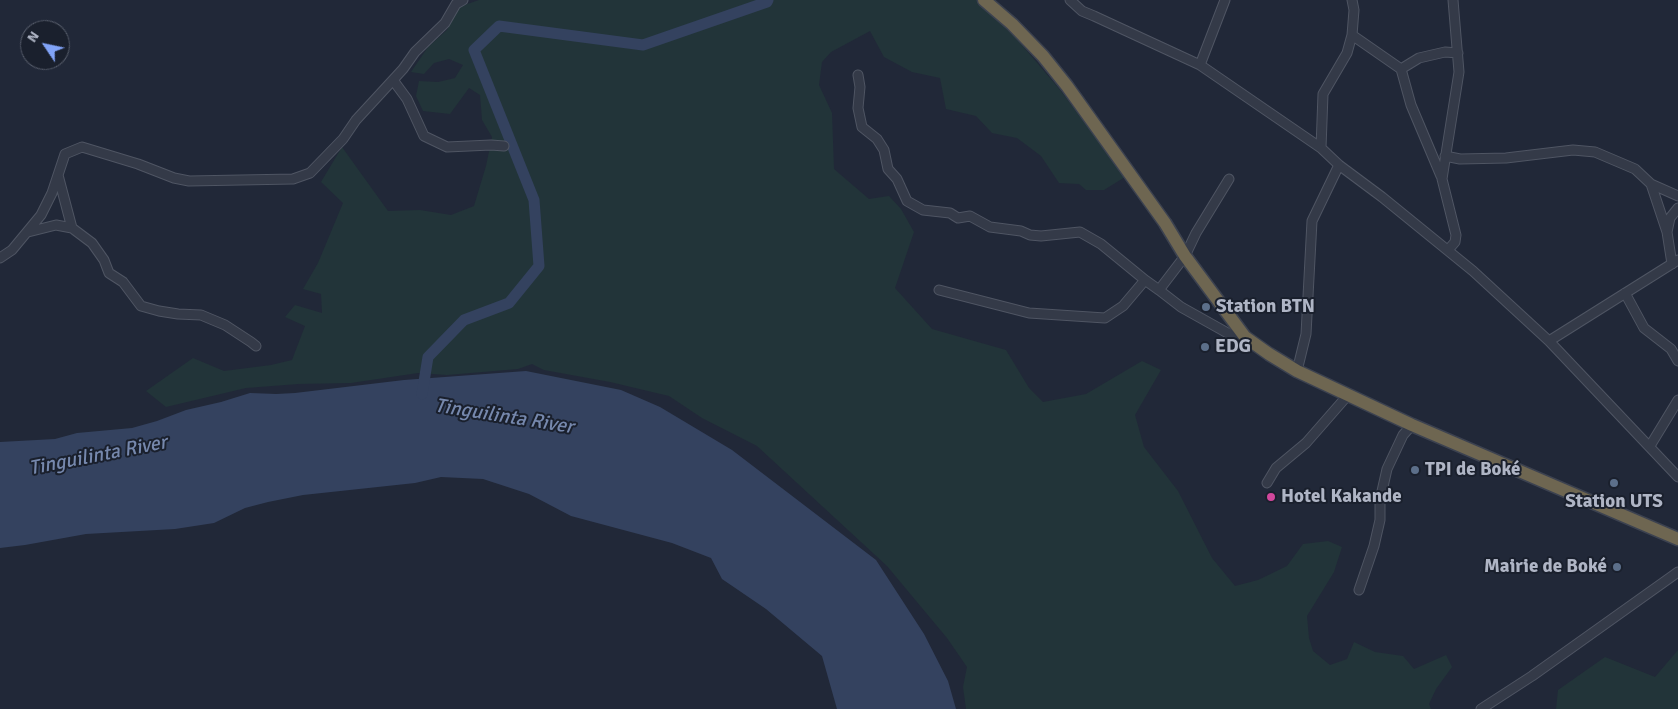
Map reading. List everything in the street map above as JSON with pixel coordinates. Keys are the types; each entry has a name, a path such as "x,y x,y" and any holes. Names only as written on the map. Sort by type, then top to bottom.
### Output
{"highway":[{"path":"989,2 1043,56 1067,86 1165,224 1185,256 1245,337 1297,371 1412,425 1678,539"}],"street":[{"path":"0,258 12,250 41,215 52,193 65,154 82,147 138,164 174,178 189,181 293,179 310,173 343,139 356,120 393,80 415,52 445,23 456,4 463,0"},
{"path":"1070,0 1082,11 1200,65 1321,148 1339,165 1382,197 1473,271 1549,340 1678,477"},
{"path":"1200,65 1225,0"},
{"path":"1321,148 1323,94 1347,53 1352,35 1354,10 1352,0"},
{"path":"1442,179 1459,72 1453,0"},
{"path":"1352,35 1401,70 1411,105 1442,179 1456,235 1455,242 1448,250"},
{"path":"1401,70 1420,58 1444,52 1458,53"},
{"path":"858,75 860,86 858,108 862,127 876,139 884,150 888,169 897,179 907,201 923,210 950,212 958,218 970,216 990,227 1030,235 1041,236 1080,232 1101,244 1181,307 1231,335 1245,337"},
{"path":"393,80 407,99 424,136 447,147 504,146"},
{"path":"1445,156 1460,159 1506,158 1573,150 1595,152 1636,169 1651,184 1678,196"},
{"path":"1297,371 1306,334 1312,221 1339,165"},
{"path":"58,172 72,228"},
{"path":"1160,290 1185,256 1196,233 1229,179"},
{"path":"1549,340 1675,262 1651,184"},
{"path":"1667,232 1670,218 1678,208"},
{"path":"28,232 56,225 72,228 92,243 104,260 109,273 123,282 142,306 169,313 201,314 225,325 256,346"},
{"path":"939,290 1029,313 1105,318 1123,306 1145,280"},
{"path":"1625,293 1644,328 1671,349 1678,361"},
{"path":"1267,483 1276,468 1306,443 1348,395"},
{"path":"1650,446 1678,400"},
{"path":"1359,590 1374,546 1380,520 1380,500 1387,469 1403,435 1412,425"},
{"path":"1481,709 1532,676 1678,572"}],"shaded area":[{"path":"479,0 977,0 1016,38 1061,91 1125,177 1104,190 1086,190 1079,184 1059,183 1041,156 1017,138 992,133 976,116 946,109 940,78 912,72 884,57 870,31 831,52 822,62 819,85 832,113 834,169 869,199 889,196 901,209 914,232 895,288 932,329 1006,350 1029,388 1043,402 1086,394 1142,361 1161,370 1135,415 1144,447 1178,491 1212,558 1235,586 1258,580 1287,566 1303,544 1328,541 1342,547 1334,572 1307,616 1309,638 1313,651 1330,665 1347,659 1354,642 1375,652 1403,656 1414,669 1446,655 1452,667 1436,689 1429,704 1431,709 966,709 963,687 967,667 947,638 887,566 757,446 702,418 669,396 610,382 544,370 532,364 518,369 447,375 418,373 351,383 298,384 246,388 166,407 146,391 193,358 224,371 271,365 292,360 305,326 285,317 295,305 322,313 321,294 303,289 318,263 343,203 321,182 342,147 388,211 420,210 451,215 474,206 486,166 492,137 482,120 480,95 469,88 450,114 423,111 416,96 419,81 438,82 455,78 463,65 449,59 434,63 424,74 411,72 428,47 447,30 459,7"},
{"path":"1678,650 1678,709 1556,709 1558,690 1605,657 1655,677"}],"water":[{"name":"Tinguilinta River","path":"526,371 621,390 660,407 732,450 876,560 924,634 948,681 956,709 837,709 822,656 766,609 722,579 711,558 672,543 571,516 529,494 483,479 441,477 415,483 303,495 245,508 214,523 175,529 86,534 0,548 0,442 55,439 77,433 132,428 186,410 250,393 295,393 404,380"}],"waterway":[{"path":"422,394 428,357 464,320 509,303 539,266 534,200 474,50 499,26 643,45 767,2 768,0"}],"place":[{"name":"Station BTN","path":"1206,307"},
{"name":"EDG","path":"1205,347"},
{"name":"TPI de Boké","path":"1415,470"},
{"name":"Station UTS","path":"1614,483"},
{"name":"Hotel Kakande","path":"1271,497"},
{"name":"Mairie de Boké","path":"1617,567"}]}
